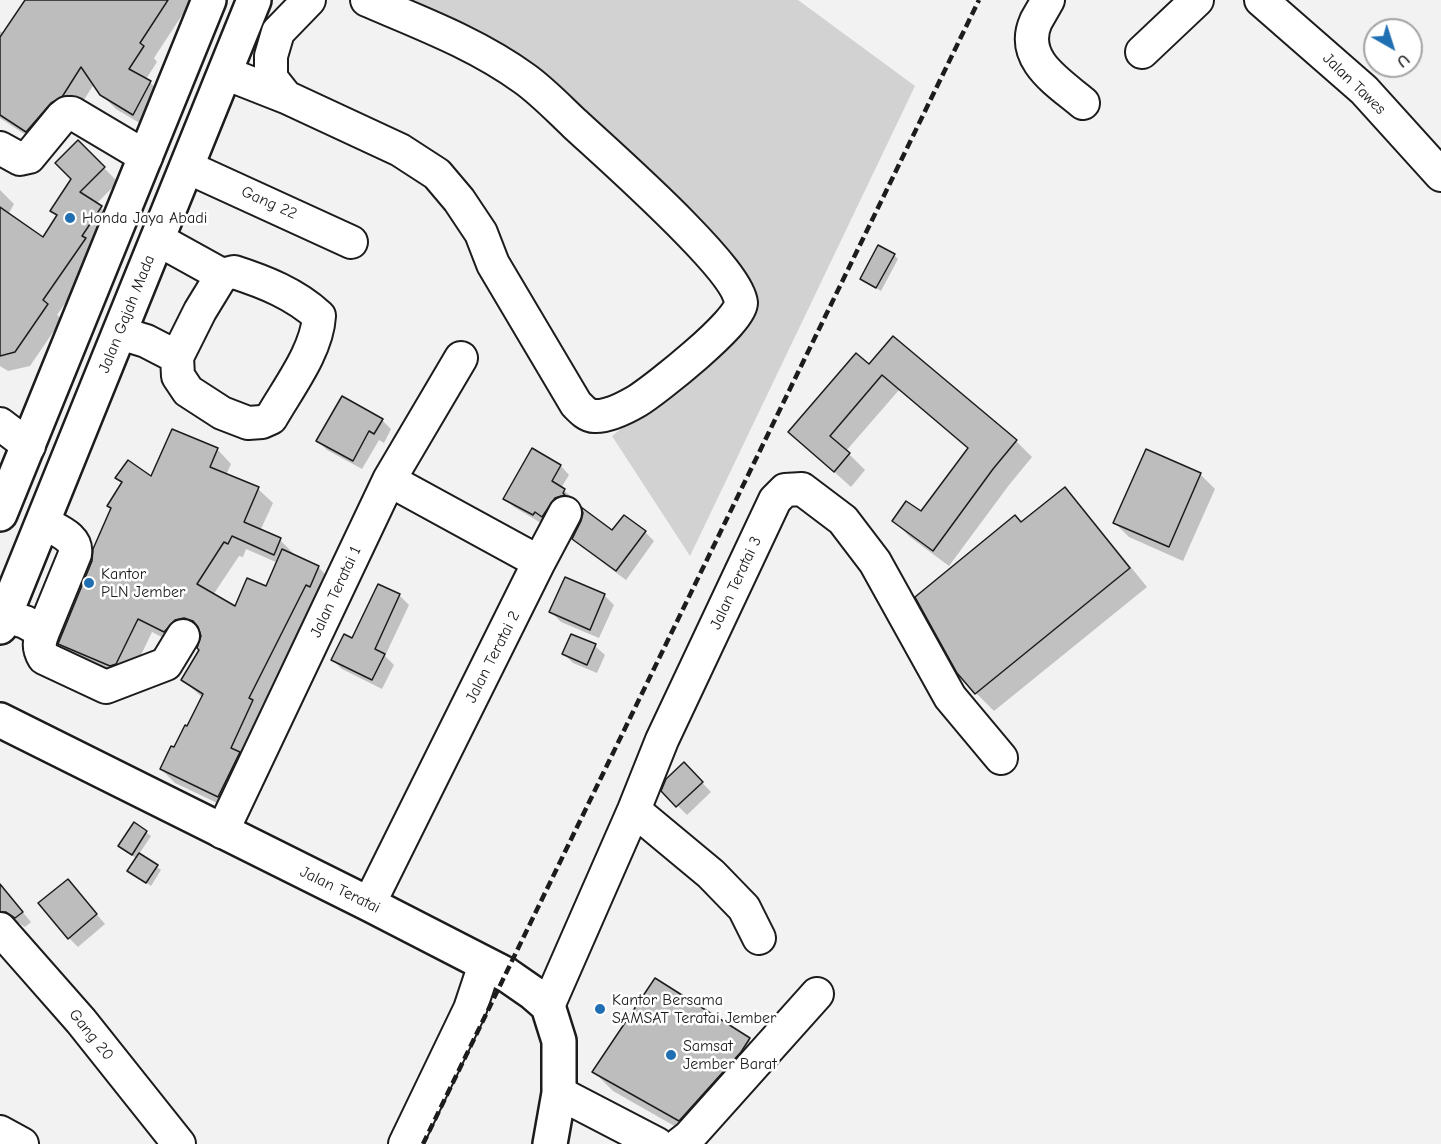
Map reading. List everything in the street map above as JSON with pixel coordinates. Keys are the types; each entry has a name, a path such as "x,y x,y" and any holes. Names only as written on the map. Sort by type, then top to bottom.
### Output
{"main road":[{"path":"0,514 8,470 29,446 209,0"},
{"name":"Jalan Gajah Mada","path":"2,622 254,0"},
{"name":"Jalan Teratai","path":"0,720 507,975 548,1006"},
{"path":"548,1006 559,1041 559,1093 550,1144"}],"street":[{"path":"286,97 271,78 271,56 278,32 309,0"},
{"path":"225,73 286,97 400,150 437,174 459,200 481,233 493,264 576,404 584,412 593,416 612,413 637,401 702,351 739,312 740,300 732,282 709,253 632,176 525,79 460,39 367,0"},
{"path":"1048,0 1035,23 1032,47 1042,68 1083,103"},
{"path":"1142,52 1197,0"},
{"name":"Jalan Tawes","path":"1261,0 1364,90 1441,175"},
{"path":"0,148 13,157 25,159 34,152 62,117 67,113 72,113 146,157"},
{"name":"Gang 22","path":"187,167 351,242"},
{"path":"157,239 222,275 234,272 269,284 307,305 319,316 318,331 313,345 271,418 262,422 248,423 222,413 188,391 178,376 177,357 222,275"},
{"path":"120,333 146,341 177,357"},
{"name":"Jalan Teratai 1","path":"222,832 389,480 460,358"},
{"path":"0,424 29,446"},
{"path":"389,480 539,562"},
{"name":"Jalan Teratai 3","path":"548,1006 634,810 662,740 775,500 786,490 802,489 843,520 875,562 950,697 1001,758"},
{"name":"Jalan Teratai 2","path":"369,904 565,513"},
{"path":"42,522 71,538 76,548 39,641 44,658 106,687 166,664 183,636"},
{"path":"2,622 24,622 43,632"},
{"path":"634,810 711,874 744,908 759,938"},
{"name":"Gang 20","path":"0,929 81,1021 179,1144"},
{"path":"405,1144 470,1010 485,964"},
{"path":"680,1144 689,1137 817,994"},
{"path":"559,1093 657,1144"},
{"path":"0,1132 22,1144"}],"shaded area":[{"path":"396,0 798,0 915,86 690,556 612,436 745,330 756,296 742,272 639,169"}],"building":[{"path":"25,0 168,0 140,43 144,46 129,69 151,81 133,115 100,95 81,67 62,97 51,103 26,132 0,115 0,37"},
{"path":"78,140 105,167 80,192 102,206 82,236 86,238 43,300 48,304 15,352 0,356 0,207 43,237 57,215 50,211 71,179 55,163"},
{"path":"878,245 895,254 876,288 860,279"},
{"path":"893,336 1017,440 933,551 892,521 906,501 921,511 968,448 882,375 830,436 850,453 834,472 788,432 856,353 869,364"},
{"path":"342,396 383,419 374,434 369,431 353,461 316,441"},
{"path":"172,429 218,448 210,467 259,487 244,522 281,538 274,555 232,536 228,544 224,542 197,584 235,606 247,578 266,586 282,549 319,566 310,587 306,585 249,698 253,700 231,748 240,752 218,797 160,769 171,746 174,747 185,725 187,726 203,694 181,680 199,650 197,648 201,636 193,621 184,618 175,620 164,632 138,619 116,664 110,666 58,644 92,561 93,549 111,508 107,506 122,482 115,478 128,460 151,476"},
{"path":"532,448 561,465 552,481 565,489 563,493 565,495 555,498 542,517 535,512 533,515 503,499"},
{"path":"1146,449 1201,473 1169,547 1113,523"},
{"path":"1065,487 1130,568 975,694 957,673 915,597 1015,515 1021,522"},
{"path":"581,507 612,530 624,515 646,531 616,571 572,539 581,521 583,513"},
{"path":"565,577 605,594 590,630 549,612"},
{"path":"378,584 400,594 375,649 385,654 372,680 331,660 344,634 352,638"},
{"path":"571,634 596,644 587,665 562,654"},
{"path":"684,762 703,782 676,807 661,791 666,779"},
{"path":"134,822 147,831 132,855 118,846"},
{"path":"139,853 158,865 146,883 127,871"},
{"path":"68,879 97,914 68,939 38,903"},
{"path":"0,884 23,912 15,918 6,912 0,912"},
{"name":"Samsat Jember Barat","path":"655,978 750,1038 741,1052 679,1121 592,1072"}],"railway":[{"path":"423,1144 979,0"}],"place":[{"name":"Honda Jaya Abadi","path":"70,218"},
{"name":"Kantor PLN Jember","path":"89,583"},
{"name":"Kantor Bersama SAMSAT Teratai Jember","path":"600,1009"},
{"name":"Samsat Jember Barat","path":"671,1055"}]}
